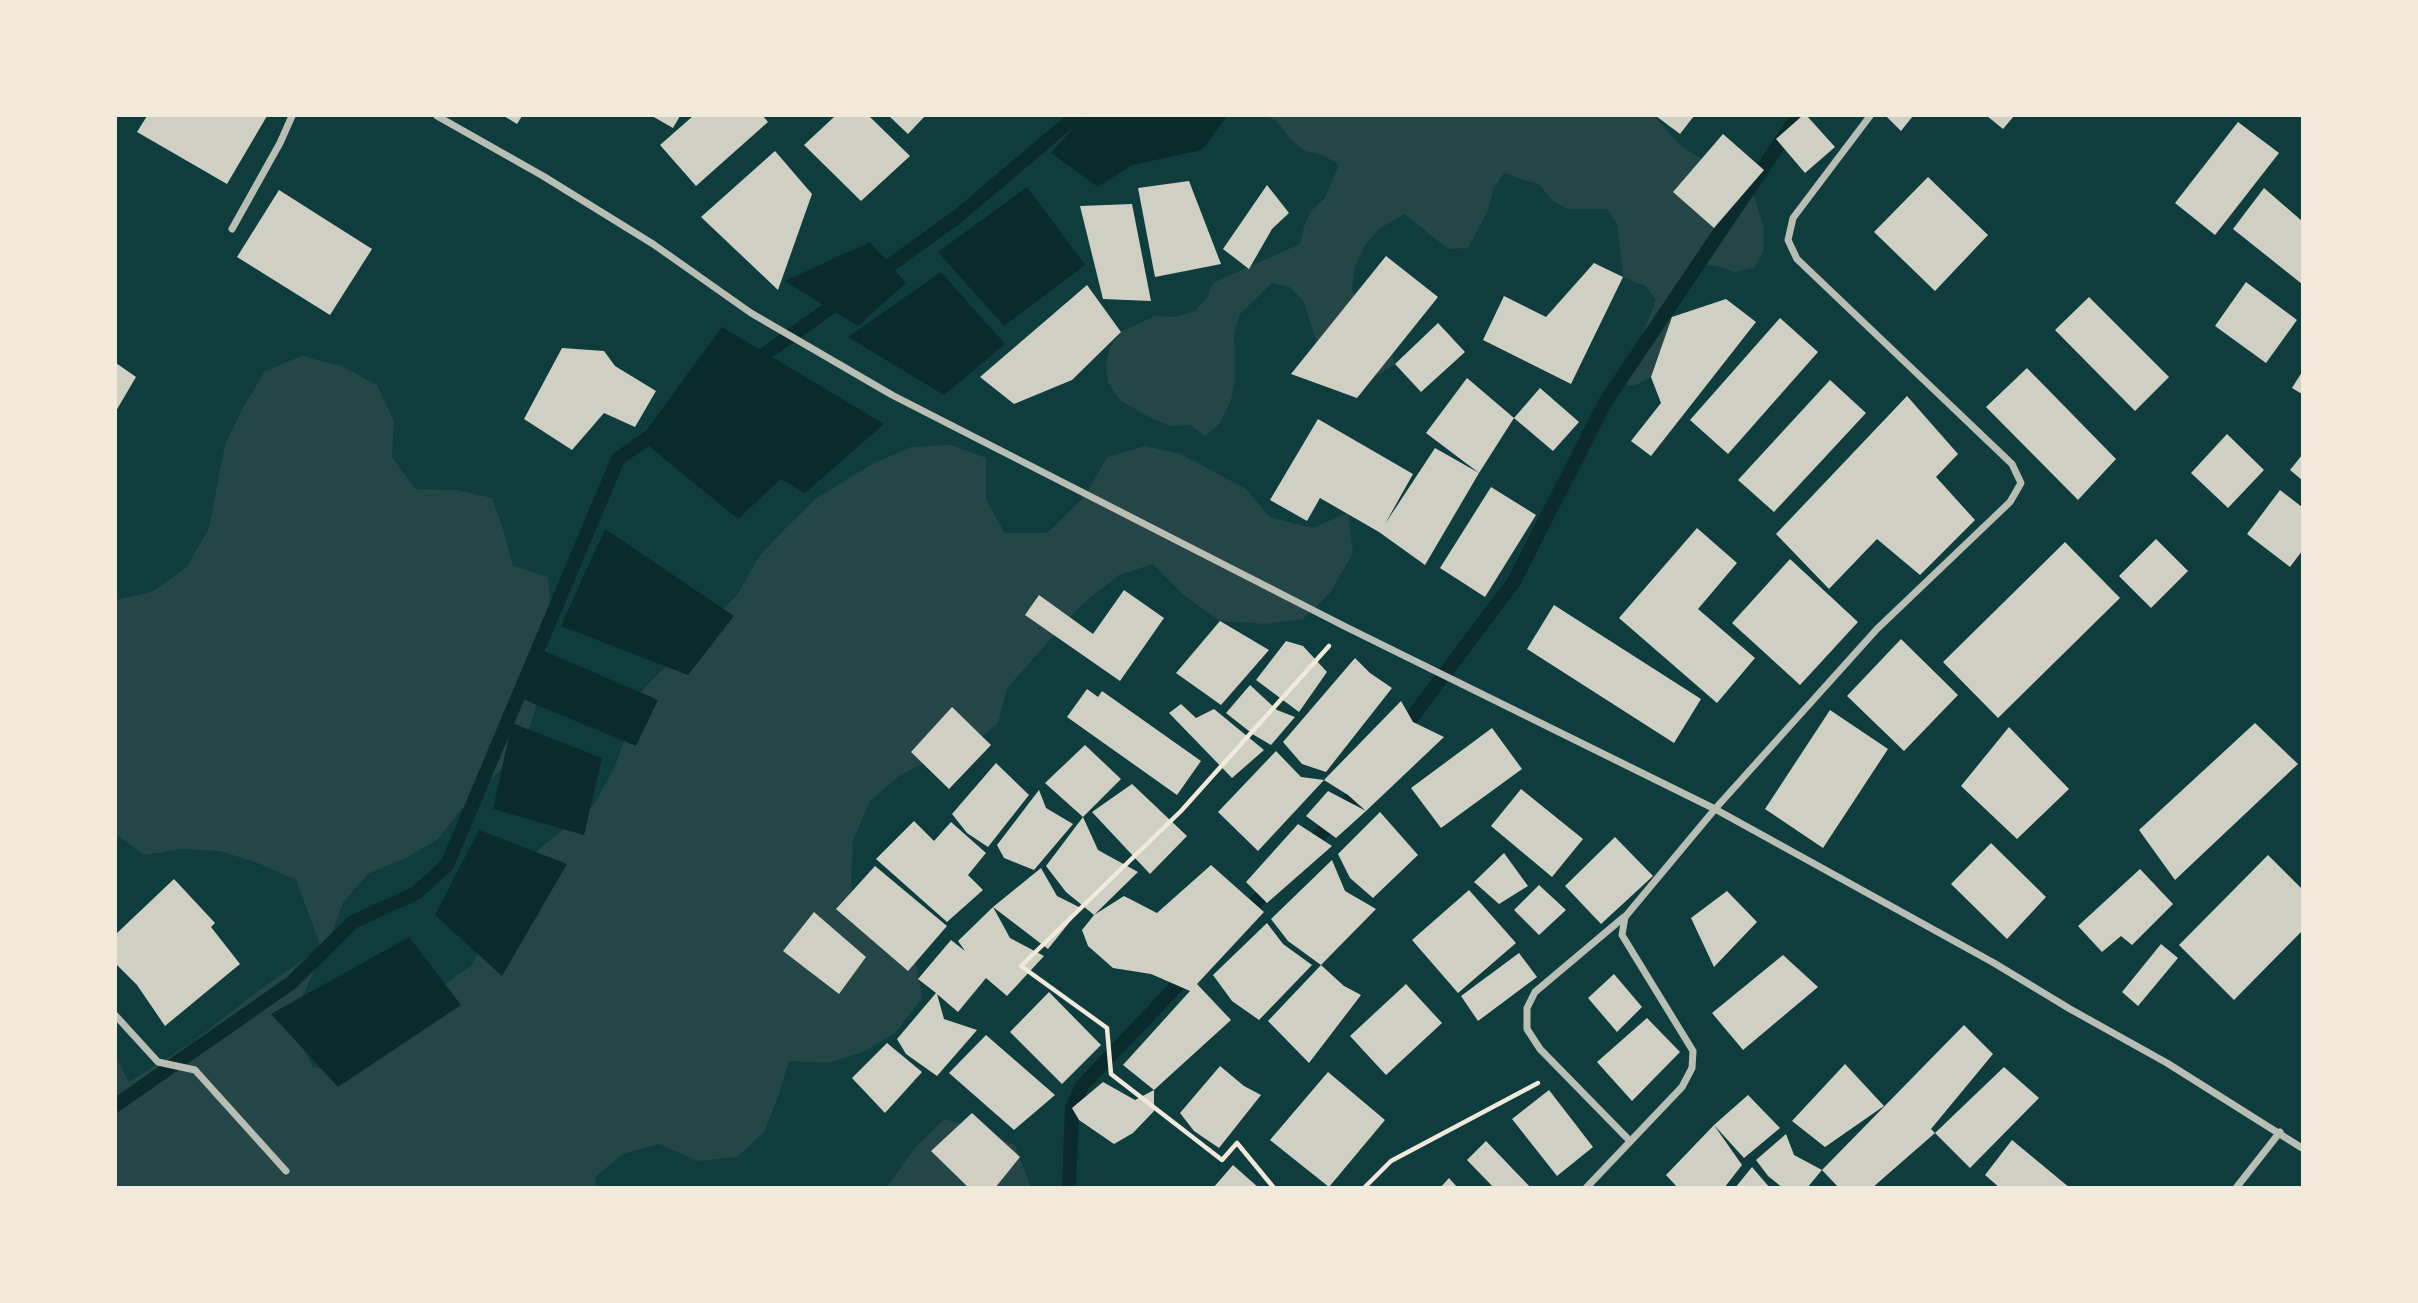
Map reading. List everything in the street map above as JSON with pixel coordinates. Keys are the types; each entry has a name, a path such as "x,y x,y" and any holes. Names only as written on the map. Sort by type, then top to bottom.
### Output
{"street":[{"path":"232,229 292,116"},
{"path":"437,116 543,176 642,237 751,313 892,395 1346,627 1716,809 1994,963 2167,1063 2302,1148"},
{"path":"1630,1141 1560,1071 1540,1049 1527,1029 1527,1008 1535,992 1625,917 1716,809 1877,629 2010,502 2021,483 2012,464 1797,258 1788,240 1793,218 1870,116"},
{"path":"1586,1188 1682,1087 1692,1068 1693,1051 1622,935 1625,917"},
{"path":"116,1016 158,1062 195,1070 286,1171"},
{"path":"2236,1188 2280,1132"}],"path":[{"path":"1274,1188 1237,1143 1222,1160 1111,1074 1107,1028 1021,966 1181,811 1346,627"},
{"path":"1364,1188 1391,1161 1560,1071"}],"shaded area":[{"path":"1084,116 1227,116 1202,150 1132,165 1098,187 1051,153"},
{"path":"1266,116 1654,116 1680,145 1698,157 1736,172 1751,187 1764,228 1763,252 1754,268 1734,272 1717,266 1698,264 1681,277 1672,317 1671,339 1651,377 1634,386 1614,382 1621,366 1642,336 1656,300 1646,286 1623,277 1617,223 1607,209 1567,209 1551,199 1540,185 1504,173 1493,189 1488,210 1468,248 1448,249 1405,214 1380,228 1366,244 1355,266 1352,289 1361,311 1388,342 1395,364 1370,380 1321,356 1304,302 1290,287 1272,283 1240,314 1234,333 1235,377 1231,400 1220,423 1205,436 1190,425 1171,426 1153,419 1120,400 1108,383 1106,364 1110,347 1121,332 1155,316 1174,317 1195,311 1207,298 1213,283 1300,244 1311,211 1325,198 1339,165 1323,155 1305,151 1290,139 1277,121"},
{"path":"1027,187 1085,265 1004,326 938,252"},
{"path":"870,242 906,283 858,326 785,281"},
{"path":"941,272 1005,344 944,395 848,337"},
{"path":"722,327 884,424 805,493 781,479 738,519 640,439"},
{"path":"302,356 341,366 377,385 394,421 392,457 415,489 456,490 492,498 513,566 548,577 551,615 541,690 530,726 511,759 460,811 438,839 404,859 369,873 343,902 331,936 300,1001 296,1035 313,1067 350,1074 438,989 472,965 531,856 594,804 614,769 644,688 738,594 758,558 787,527 817,498 872,464 911,447 951,445 986,458 986,500 1005,533 1047,533 1085,496 1107,457 1145,446 1181,454 1246,489 1270,517 1312,528 1348,513 1353,553 1330,593 1303,619 1265,624 1220,621 1183,595 1153,564 1119,575 1082,604 1007,688 998,723 970,747 931,759 899,776 870,801 853,840 853,911 915,959 922,998 895,1033 863,1052 828,1063 789,1061 764,1132 737,1157 698,1161 659,1144 623,1154 595,1177 596,1188 116,1187 116,1057 129,1082 194,1041 321,947 296,880 258,863 220,851 181,849 145,855 116,835 116,600 152,592 187,567 209,528 225,445 244,406 265,371"},
{"path":"605,529 734,616 688,675 561,626"},
{"path":"537,648 658,700 636,746 520,698"},
{"path":"512,723 602,758 584,835 493,809"},
{"path":"479,830 567,864 502,976 435,915"},
{"path":"409,937 461,1005 338,1087 271,1014"},
{"path":"944,1119 982,1129 1015,1146 1031,1187 886,1188 915,1148"}],"building":[{"path":"147,116 267,116 227,184 137,132"},
{"path":"504,116 522,116 517,124"},
{"path":"652,116 680,116 673,128"},
{"path":"693,116 763,116 768,122 696,186 660,145"},
{"path":"835,116 869,116 910,156 861,201 804,145"},
{"path":"889,116 925,116 908,134"},
{"path":"1656,116 1694,116 1680,134"},
{"path":"1802,116 1807,116 1835,147 1805,173 1776,139"},
{"path":"1886,116 1913,116 1901,131"},
{"path":"1987,116 2014,116 2003,129"},
{"path":"2238,122 2279,153 2215,235 2175,203"},
{"path":"1723,134 1764,170 1714,228 1673,192"},
{"path":"775,151 812,194 778,290 701,217"},
{"path":"1928,177 1988,235 1935,291 1874,232"},
{"path":"1189,181 1221,264 1155,277 1138,188"},
{"path":"1267,185 1289,213 1272,229 1249,269 1223,249"},
{"path":"2264,188 2302,221 2302,284 2233,229"},
{"path":"279,190 372,249 330,315 237,257"},
{"path":"1132,204 1151,301 1103,299 1080,206"},
{"path":"1386,256 1438,297 1357,398 1291,374"},
{"path":"1594,263 1623,277 1571,384 1483,340 1504,296 1546,317"},
{"path":"2246,282 2297,320 2266,363 2215,326"},
{"path":"1087,285 1121,332 1072,380 1014,404 980,377"},
{"path":"2089,297 2169,377 2135,411 2055,330"},
{"path":"1726,299 1756,322 1651,456 1631,441 1661,403 1651,377 1672,317"},
{"path":"1780,318 1818,352 1728,454 1690,420"},
{"path":"1438,323 1465,352 1421,392 1395,364"},
{"path":"562,348 604,351 615,366 656,391 635,427 604,413 572,450 524,419"},
{"path":"116,363 136,377 116,411"},
{"path":"2027,368 2116,459 2078,500 1986,407"},
{"path":"2302,372 2302,394 2292,388"},
{"path":"1467,378 1514,418 1479,473 1426,433"},
{"path":"1830,380 1866,413 1774,512 1738,480"},
{"path":"1540,388 1579,422 1553,451 1514,418"},
{"path":"1907,396 1958,454 1936,477 1975,520 1920,575 1877,539 1829,589 1776,534"},
{"path":"1318,419 1413,474 1385,524 1435,448 1479,473 1425,565 1379,532 1320,498 1307,521 1270,500"},
{"path":"2227,434 2264,470 2228,508 2191,473"},
{"path":"2302,455 2302,480 2290,470"},
{"path":"1491,487 1536,515 1485,597 1440,568"},
{"path":"2280,490 2302,507 2302,551 2290,567 2247,534"},
{"path":"1697,528 1737,563 1698,609 1755,658 1717,703 1619,618"},
{"path":"2156,539 2188,571 2151,608 2119,576"},
{"path":"2065,542 2120,598 1998,718 1943,662"},
{"path":"1790,559 1858,622 1800,685 1732,623"},
{"path":"1124,590 1164,618 1120,681 1025,615 1039,595 1093,634"},
{"path":"1554,605 1701,699 1674,743 1527,649"},
{"path":"1220,621 1269,650 1221,705 1176,673"},
{"path":"1901,639 1958,695 1904,751 1847,696"},
{"path":"1286,641 1303,646 1327,672 1299,712 1256,680"},
{"path":"1355,658 1370,673 1392,688 1326,772 1302,764 1283,742"},
{"path":"1250,685 1277,710 1295,717 1271,745 1226,713"},
{"path":"1087,689 1098,697 1102,691 1201,761 1177,795 1067,717"},
{"path":"1401,701 1413,722 1444,737 1366,811 1348,795 1324,780"},
{"path":"1181,704 1196,718 1214,709 1264,750 1232,778 1169,713"},
{"path":"952,707 991,745 949,789 911,752"},
{"path":"1830,710 1888,749 1823,848 1765,809"},
{"path":"2255,723 2298,764 2175,880 2139,830"},
{"path":"2009,727 2069,789 2017,839 1961,786"},
{"path":"1492,728 1522,769 1441,828 1411,788"},
{"path":"1085,745 1121,779 1083,817 1045,783"},
{"path":"1276,751 1301,777 1324,780 1258,851 1218,812"},
{"path":"996,763 1029,795 988,847 967,833 952,814"},
{"path":"1132,784 1187,836 1150,874 1092,812"},
{"path":"1521,789 1583,839 1552,877 1491,826"},
{"path":"1039,790 1046,808 1073,824 1034,870 1004,858 997,845"},
{"path":"1328,791 1366,811 1336,838 1306,816"},
{"path":"1380,812 1418,855 1373,898 1350,878 1338,854"},
{"path":"1083,817 1098,850 1138,872 1094,915 1066,892 1046,866"},
{"path":"914,821 934,841 951,822 986,853 968,875 983,890 947,922 876,859"},
{"path":"1298,824 1332,846 1267,903 1246,882"},
{"path":"1615,837 1653,876 1601,924 1565,886"},
{"path":"1991,843 2046,897 2007,939 1951,884"},
{"path":"1504,853 1528,886 1499,904 1474,882"},
{"path":"2268,855 2302,889 2302,931 2234,1000 2179,945"},
{"path":"1332,860 1345,891 1376,909 1321,965 1288,941 1271,919"},
{"path":"1211,865 1264,912 1197,984 1231,1020 1154,1090 1123,1065 1190,991 1151,974 1113,968 1088,946 1082,930 1094,915 1124,896 1157,913"},
{"path":"875,866 947,926 908,971 836,909"},
{"path":"1041,868 1057,896 1081,908 1048,949 993,907"},
{"path":"2140,869 2173,904 2132,945 2121,936 2102,952 2078,926"},
{"path":"174,879 215,923 211,927 240,964 165,1026 137,985 116,964 116,934"},
{"path":"1539,885 1566,910 1539,935 1514,910"},
{"path":"1469,890 1516,943 1458,993 1412,940"},
{"path":"1727,891 1757,922 1714,967 1691,918"},
{"path":"993,907 1010,938 1044,956 1007,996 986,978 958,1012 937,994 944,1019 977,1030 937,1076 906,1054 897,1039 936,993 918,979 951,940 965,951 958,941"},
{"path":"814,912 866,957 839,994 783,951"},
{"path":"1267,923 1283,944 1312,965 1259,1020 1232,1001 1213,975"},
{"path":"2161,944 2178,958 2138,1006 2122,992"},
{"path":"1519,953 1537,977 1478,1021 1461,996"},
{"path":"1783,955 1818,987 1743,1050 1712,1013"},
{"path":"1321,965 1344,986 1361,995 1309,1063 1268,1021"},
{"path":"1614,974 1642,1007 1617,1032 1588,998"},
{"path":"1406,984 1442,1023 1386,1075 1350,1036"},
{"path":"1049,992 1101,1045 1062,1084 1010,1032"},
{"path":"1647,1018 1680,1052 1632,1101 1597,1062"},
{"path":"1964,1025 1993,1054 1931,1129 1935,1133 1872,1188 1839,1188 1822,1170"},
{"path":"986,1035 1055,1095 1014,1130 949,1073"},
{"path":"887,1043 922,1072 885,1113 852,1078"},
{"path":"1845,1064 1884,1106 1825,1147 1792,1121"},
{"path":"1220,1066 1244,1086 1261,1095 1219,1148 1194,1131 1180,1113"},
{"path":"2004,1067 2039,1098 1970,1168 1935,1133"},
{"path":"1328,1072 1385,1120 1329,1187 1270,1140"},
{"path":"1103,1082 1135,1100 1154,1090 1154,1111 1133,1133 1114,1144 1079,1120 1072,1108"},
{"path":"1549,1090 1593,1147 1557,1176 1512,1119"},
{"path":"1748,1095 1780,1128 1744,1158 1714,1125"},
{"path":"972,1113 1020,1157 995,1188 969,1188 931,1151"},
{"path":"1714,1125 1742,1165 1724,1188 1678,1188 1666,1175"},
{"path":"1786,1134 1794,1155 1822,1170 1807,1188 1783,1188 1768,1176 1756,1160"},
{"path":"2012,1140 2070,1188 2000,1188 1985,1175"},
{"path":"1486,1141 1531,1188 1494,1188 1467,1160"},
{"path":"1233,1165 1259,1188 1213,1188"},
{"path":"1752,1167 1770,1188 1735,1188"},
{"path":"1449,1178 1458,1188 1440,1188"}],"waterway":[{"path":"875,276 957,217 1076,116"},
{"path":"1400,733 1513,583 1606,401 1798,116"},
{"path":"752,363 844,298"},
{"path":"116,1105 291,983 353,922 416,893 447,865 618,459 659,430"},
{"path":"1305,850 1336,818 1362,783"},
{"path":"1243,916 1274,883"},
{"path":"1069,1188 1072,1108 1082,1086 1190,972"}]}
